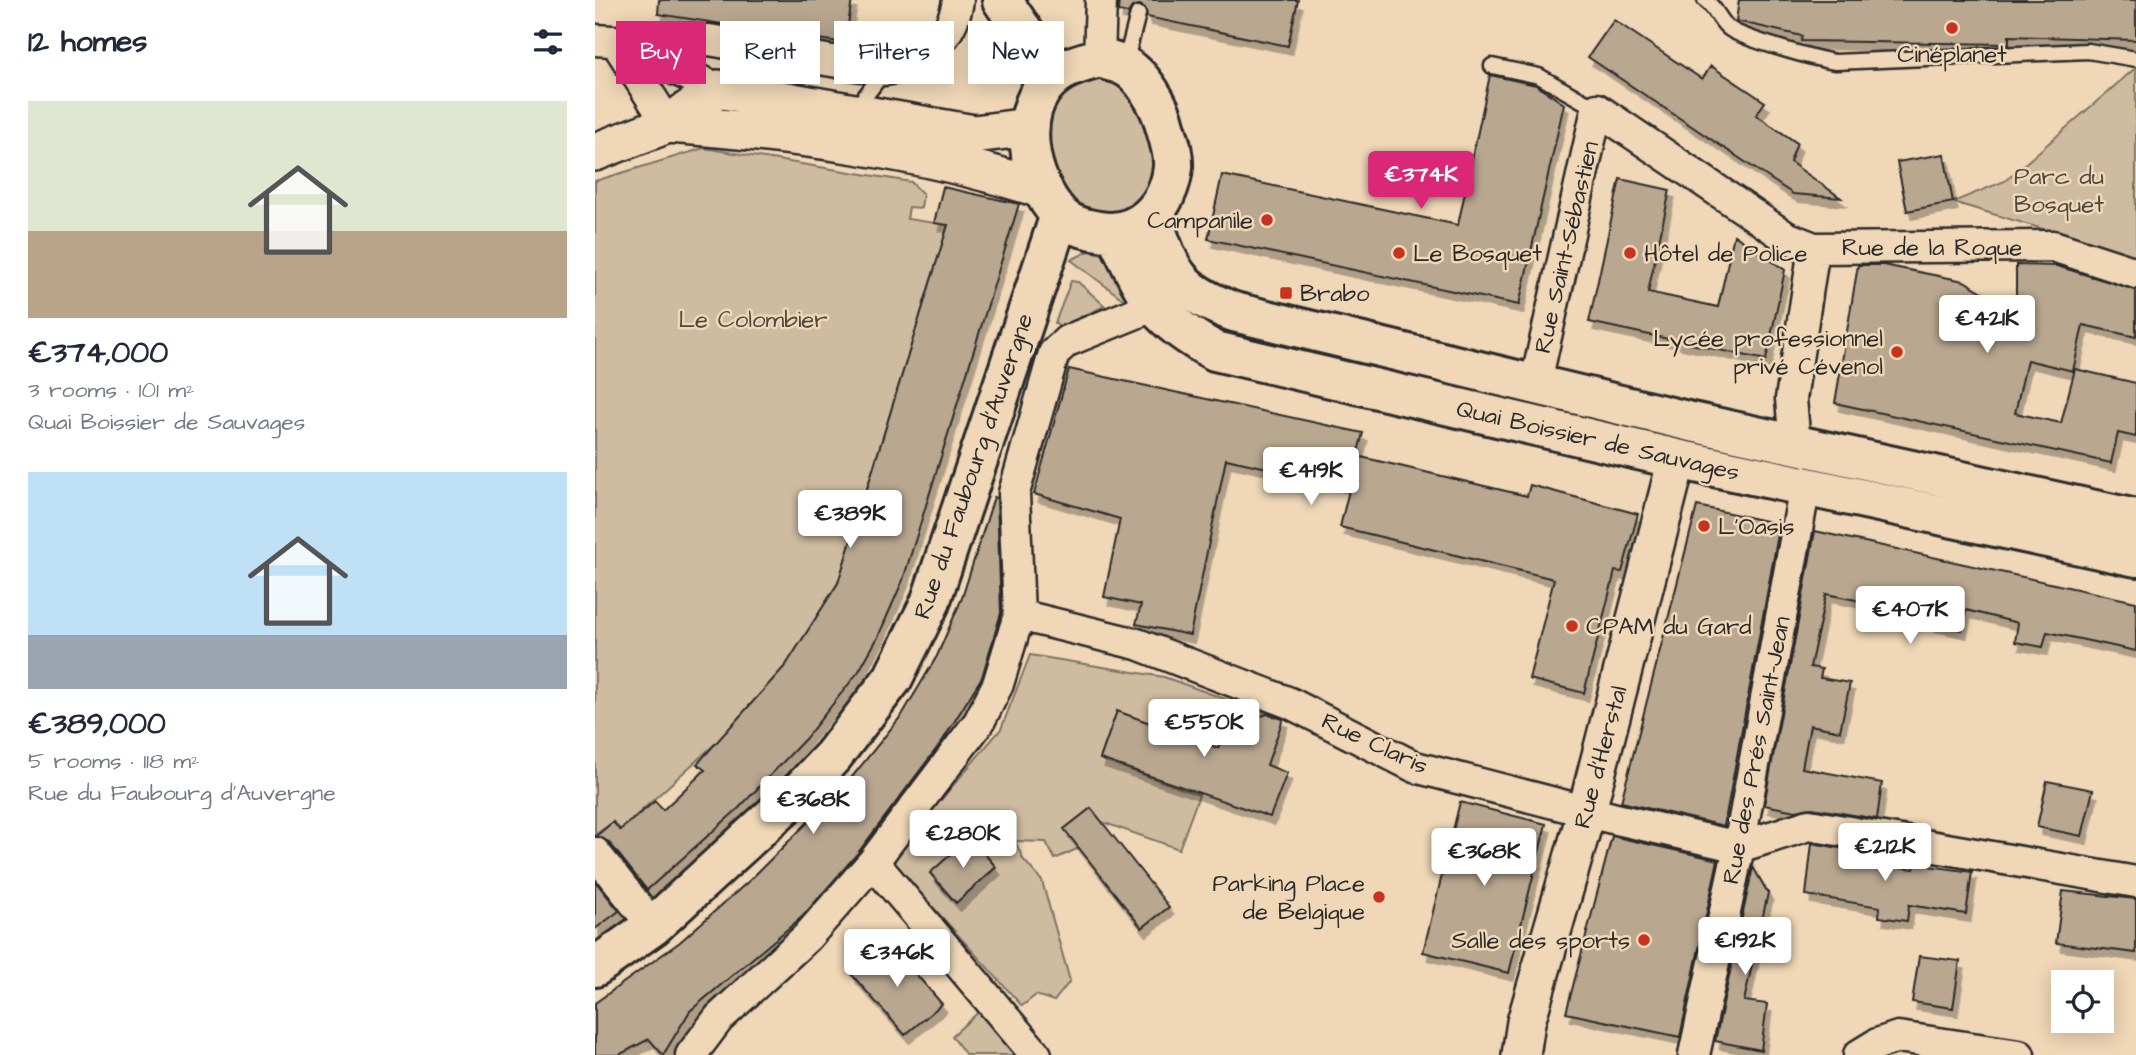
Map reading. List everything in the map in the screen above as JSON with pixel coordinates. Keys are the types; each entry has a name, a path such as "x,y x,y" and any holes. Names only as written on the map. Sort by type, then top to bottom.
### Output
{"main road":[{"path":"1002,0 1016,21"},
{"path":"1048,84 1033,106 1030,127 1033,168 1052,203 1075,225 1116,234 1139,226 1151,215 1167,191 1173,167 1163,116 1136,75 1112,62 1071,66 1064,70"},
{"name":"Rue du Faubourg d'Auvergne","path":"595,967 653,926 797,793 833,756 893,678 930,603 1052,203"},
{"name":"Quai Boissier de Sauvages","path":"1151,215 1160,244 1184,287 1205,301 1234,312 1687,421 2136,519"},
{"name":"Quai Boissier de Sauvages","path":"1116,234 1153,306 1179,332 1215,351 1677,459 2136,557"},
{"path":"1677,459 1687,421"},
{"path":"1795,445 1805,486"}],"street":[{"path":"949,21 958,0"},
{"path":"1101,0 1112,62"},
{"path":"606,41 662,44 711,31 834,59"},
{"path":"606,41 717,89 974,134 1030,127"},
{"path":"606,41 668,124 762,131 861,147 991,173 1052,203"},
{"path":"595,152 668,124 717,89"},
{"name":"Rue de la Roque","path":"1597,109 1786,237 1814,248 2053,246 2136,273"},
{"name":"Rue Saint-Sébastien","path":"1535,386 1597,109"},
{"path":"1795,445 1791,400 1814,248"},
{"path":"691,1055 719,1018 807,937 873,862 979,722 998,684 1019,615 1014,493 1054,353 1067,341 1153,306"},
{"name":"Rue d'Herstal","path":"1521,1055 1525,1022 1587,810 1677,459"},
{"name":"Rue des Prés Saint-Jean","path":"1694,1055 1739,847 1805,486"},
{"name":"Rue Claris","path":"1019,615 1136,644 1290,703 1415,767 1739,847"},
{"path":"1739,847 1809,825 2136,882"},
{"path":"595,853 653,926"},
{"path":"873,862 1035,1055"},
{"path":"1859,1055 1877,1044 1898,1037 2019,1055"}],"lane":[{"path":"1705,0 1713,5 1729,29 1818,60 1835,62 2088,51 2136,59"},
{"path":"1112,62 1138,14"},
{"path":"1492,66 1539,76 1597,109"},
{"path":"852,114 875,84"}],"green space":[{"name":"Parc du Bosquet","path":"2136,70 2136,257 1953,202 2005,181"},
{"path":"1110,77 1144,102 1159,174 1137,205 1112,215 1089,211 1070,195 1056,173 1049,147 1049,120 1058,97 1078,81"},
{"name":"Le Colombier","path":"704,148 911,182 923,194 921,208 909,207 907,219 948,225 838,583 786,665 717,742 620,830 613,822 595,835 595,181"},
{"path":"1089,251 1106,255 1131,282 1128,303 1071,260"},
{"path":"1071,281 1078,282 1105,306 1059,327 1055,323"},
{"path":"1030,655 1164,677 1267,714 1256,718 1232,710 1228,723 1215,719 1207,744 1117,711 1100,759 1199,795 1179,849 1102,822 1091,808 1065,829 1079,848 1055,859 1046,842 1015,841 1023,859 1042,881 1070,981 1054,1001 1036,995 1022,1006 915,887 911,888 897,873 893,856 1001,729","holes":["970,838 996,868 956,903 930,873"]},
{"path":"981,1010 1024,1055 966,1055 952,1036"}],"building":[{"path":"659,0 852,0 849,21 834,21 834,41 820,39 820,21 720,21 720,24 658,14"},
{"path":"1119,0 1298,0 1288,46 1147,17 1145,8 1140,5 1132,7 1128,13 1118,11"},
{"name":"Cinéplanet","path":"1739,0 2136,0 2136,40 2009,36 2009,44 1801,41 1802,36 1736,21"},
{"path":"1614,20 1702,79 1711,66 1765,102 1756,115 1797,143 1790,162 1841,198 1793,194 1588,57"},
{"path":"1490,75 1536,85 1564,104 1519,305 1208,239 1222,175 1458,225"},
{"path":"1944,154 1953,202 1907,211 1897,162"},
{"name":"Hôtel de Police","path":"1620,179 1670,190 1648,292 1718,307 1734,235 1785,270 1766,360 1589,322"},
{"path":"943,187 1019,204 903,580 878,637 859,671 805,739 739,808 647,890 609,842 596,836 613,822 620,830 655,801 663,810 705,770 697,764 786,665 838,583 948,225 934,223"},
{"path":"1858,265 1883,265 1964,281 2016,312 2016,265 2057,266 2136,290 2136,337 2083,325 2073,371 2027,360 2015,413 2061,423 2075,369 2136,383 2136,437 2118,433 2111,463 1835,403"},
{"path":"1069,369 1363,433 1357,456 1527,496 1530,485 1638,514 1622,572 1615,571 1584,693 1529,679 1554,579 1340,527 1350,486 1226,459 1190,635 1136,624 1141,605 1104,597 1120,519 1034,494"},
{"path":"994,497 997,498 1001,613 982,677 943,740 857,854 803,916 690,1011 663,1055 649,1039 619,1055 595,1055 595,1003 680,942 750,880 848,782 902,715 937,656 962,598"},
{"path":"1697,506 1780,524 1724,826 1621,802"},
{"path":"1815,531 2136,602 2136,651 2047,632 2043,647 2015,642 2018,623 1966,610 1962,630 1930,623 1935,602 1869,588 1866,602 1826,594 1810,667 1822,669 1820,678 1850,683 1840,731 1810,725 1802,768 1882,783 1877,819 1812,808 1796,811 1764,805"},
{"path":"1232,710 1256,718 1267,714 1283,719 1267,765 1287,773 1270,817 1100,759 1117,711 1218,748"},
{"path":"2047,781 2093,790 2082,836 2037,827"},
{"path":"1460,802 1546,824 1509,973 1423,952"},
{"path":"1091,808 1169,907 1142,928 1064,829"},
{"name":"Salle des sports","path":"1612,836 1718,860 1680,1037 1566,1013"},
{"path":"970,837 996,867 956,903 930,873"},
{"path":"1812,843 1872,854 1870,863 1914,869 1915,864 1972,872 1966,914 1909,905 1907,921 1879,917 1880,907 1806,895"},
{"path":"1753,867 1768,893 1744,1001 1767,1004 1761,1050 1715,1041"},
{"path":"595,881 619,911 595,929"},
{"path":"2063,891 2136,899 2136,953 2056,943"},
{"path":"889,943 942,1004 905,1035 852,975"},
{"path":"1919,956 1960,961 1953,1008 1912,1002"}],"place":[{"name":"Cinéplanet","path":"1952,28"},
{"name":"Campanile","path":"1267,220"},
{"name":"Le Bosquet","path":"1399,253"},
{"name":"Hôtel de Police","path":"1630,253"},
{"name":"Brabo","path":"1286,293"},
{"name":"Lycée professionnel privé Cévenol","path":"1897,352"},
{"name":"L'Oasis","path":"1704,526"},
{"name":"CPAM du Gard","path":"1572,626"},
{"name":"Parking Place de Belgique","path":"1379,897"},
{"name":"Salle des sports","path":"1644,940"}]}
